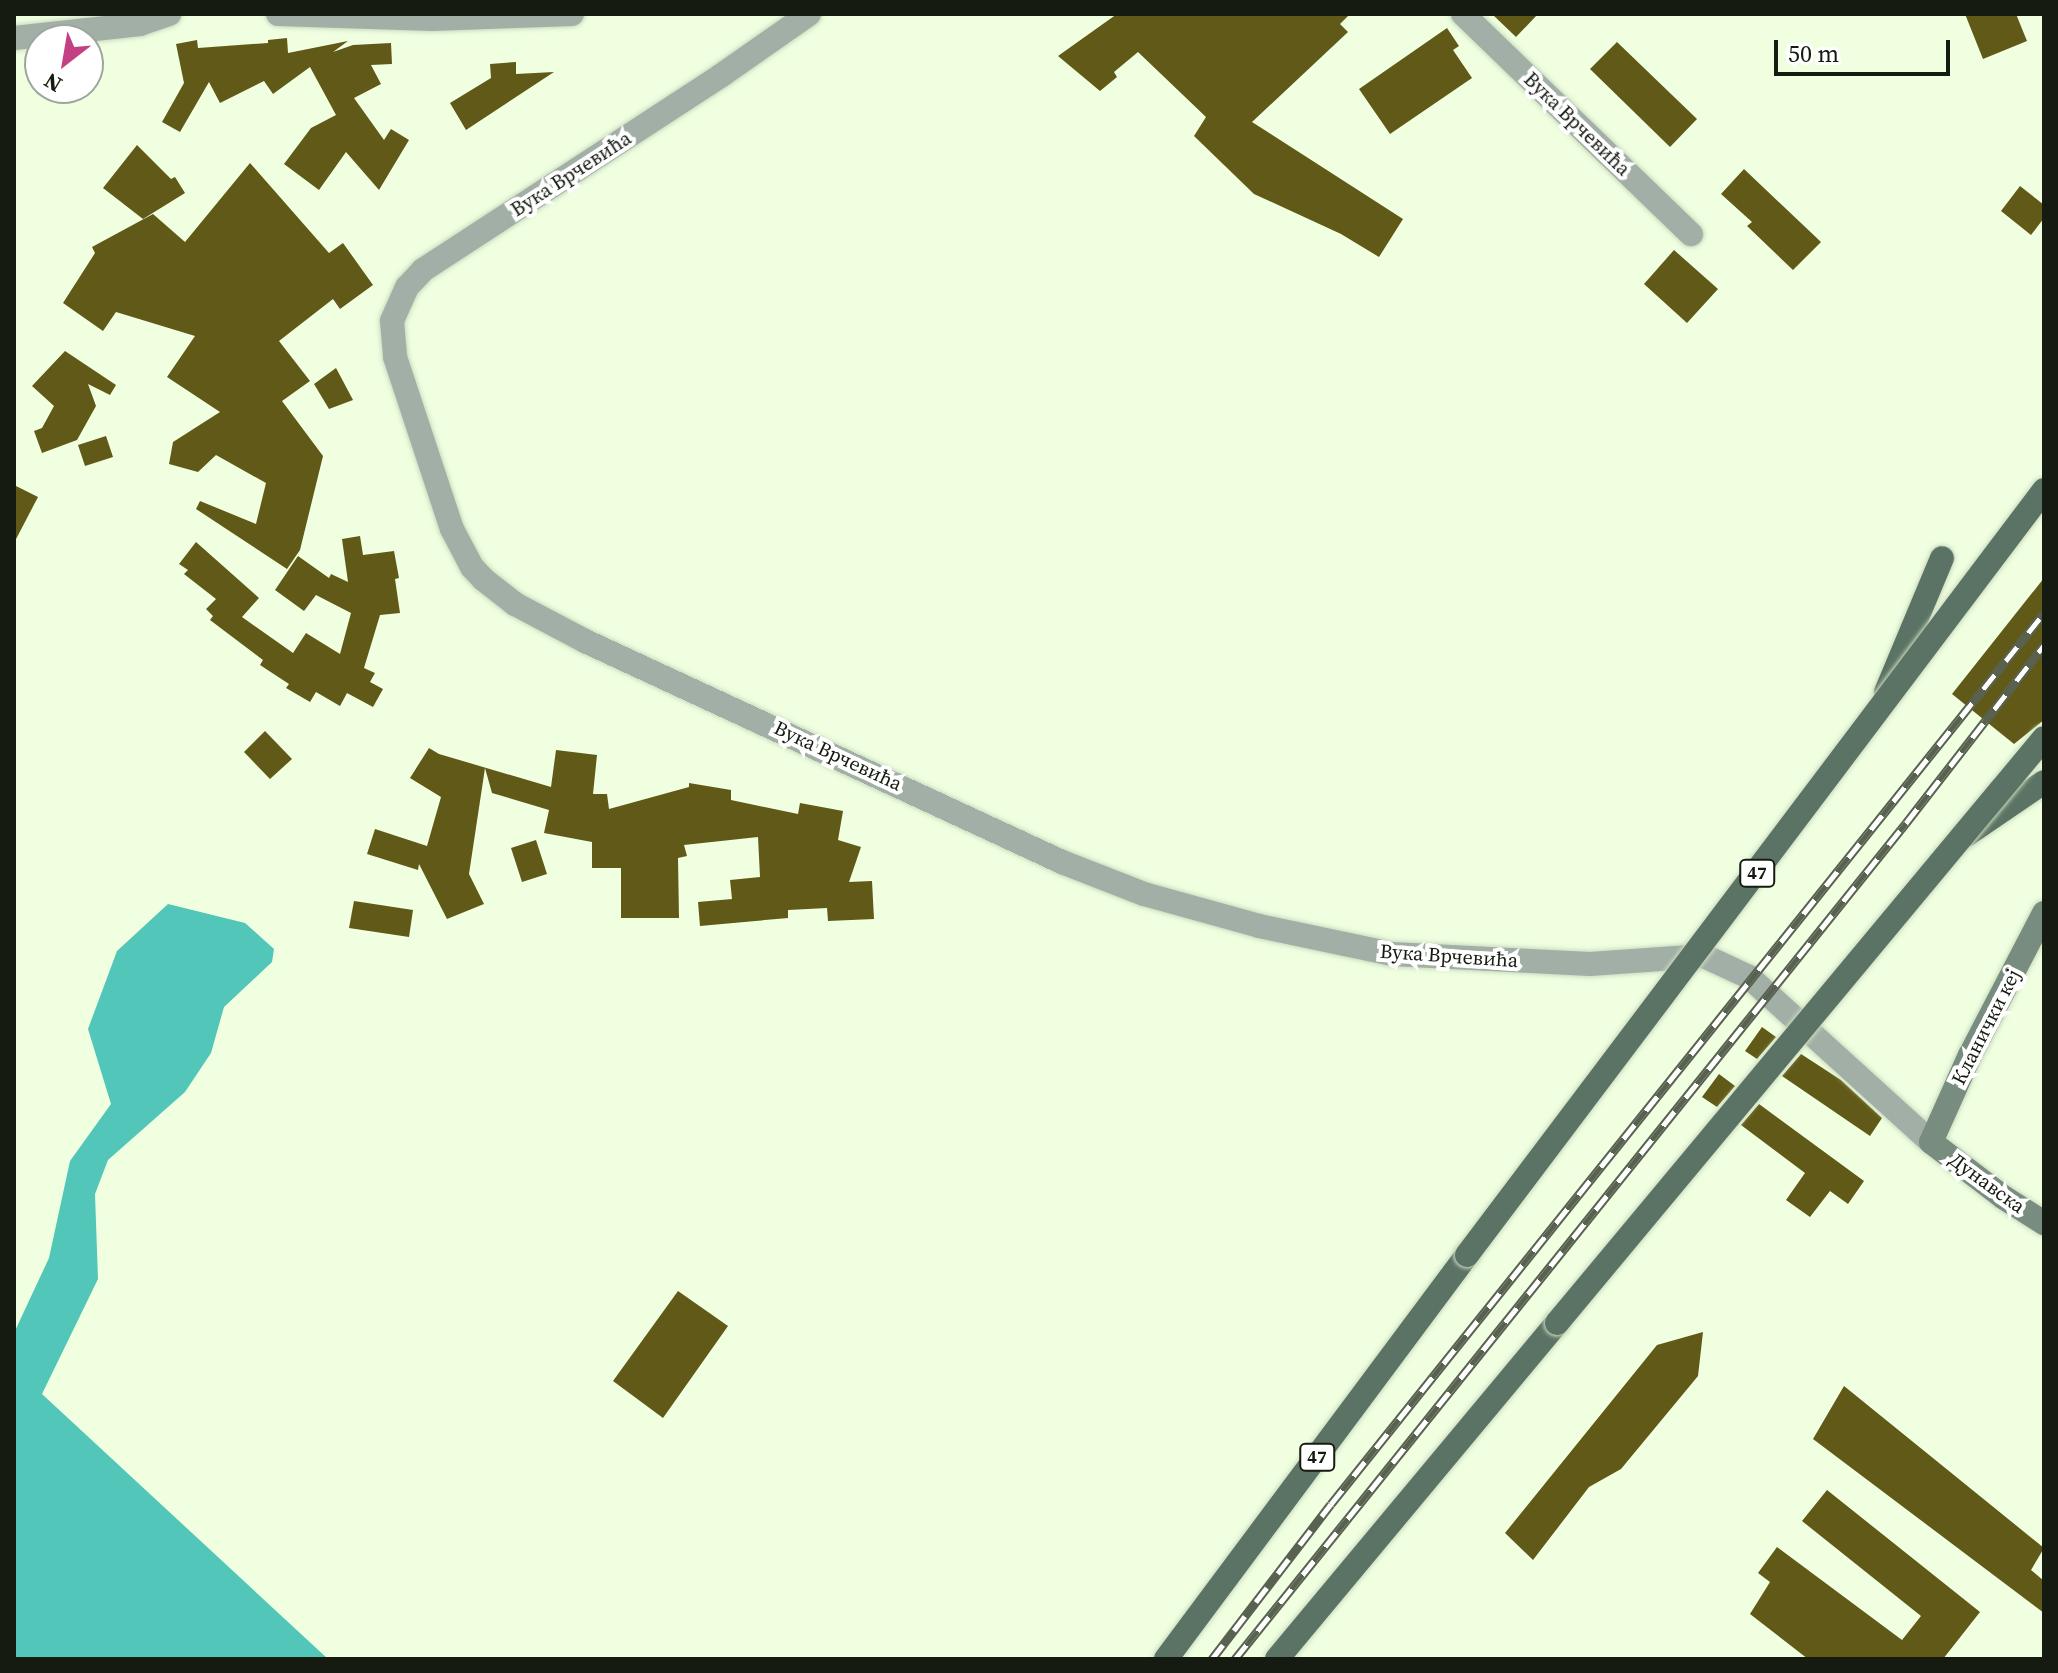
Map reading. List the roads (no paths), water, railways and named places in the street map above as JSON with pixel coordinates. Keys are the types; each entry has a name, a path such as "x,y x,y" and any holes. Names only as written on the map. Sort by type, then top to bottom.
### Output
{"main road":[{"name":"47","path":"1166,1659 2044,490"},
{"path":"1877,713 1942,558"},
{"path":"1277,1659 2044,738"},
{"path":"1964,836 2044,782"},
{"name":"Кланички кеј","path":"1931,1142 1970,1055 2044,913"},
{"name":"Дунавска","path":"1931,1142 1993,1190 2044,1223"}],"street":[{"path":"14,38 140,24 169,14"},
{"path":"278,14 432,19 572,14"},
{"name":"Вука Врчевића","path":"809,14 722,75 423,270 407,287 392,321 395,357 452,529 472,567 483,579 515,604 585,641 1062,862 1144,894 1231,919 1392,954 1590,964 1704,956 1749,977 1931,1142"},
{"name":"Вука Врчевића","path":"1463,14 1691,234"}],"water":[{"path":"168,904 245,923 274,949 272,962 224,1007 211,1053 185,1092 108,1160 95,1194 98,1279 42,1394 328,1659 14,1659 14,1333 49,1258 70,1161 111,1104 88,1029 117,951"}],"railway":[{"path":"1212,1659 1331,1504 2044,613"},
{"path":"1235,1659 1906,823 2044,645"}]}
